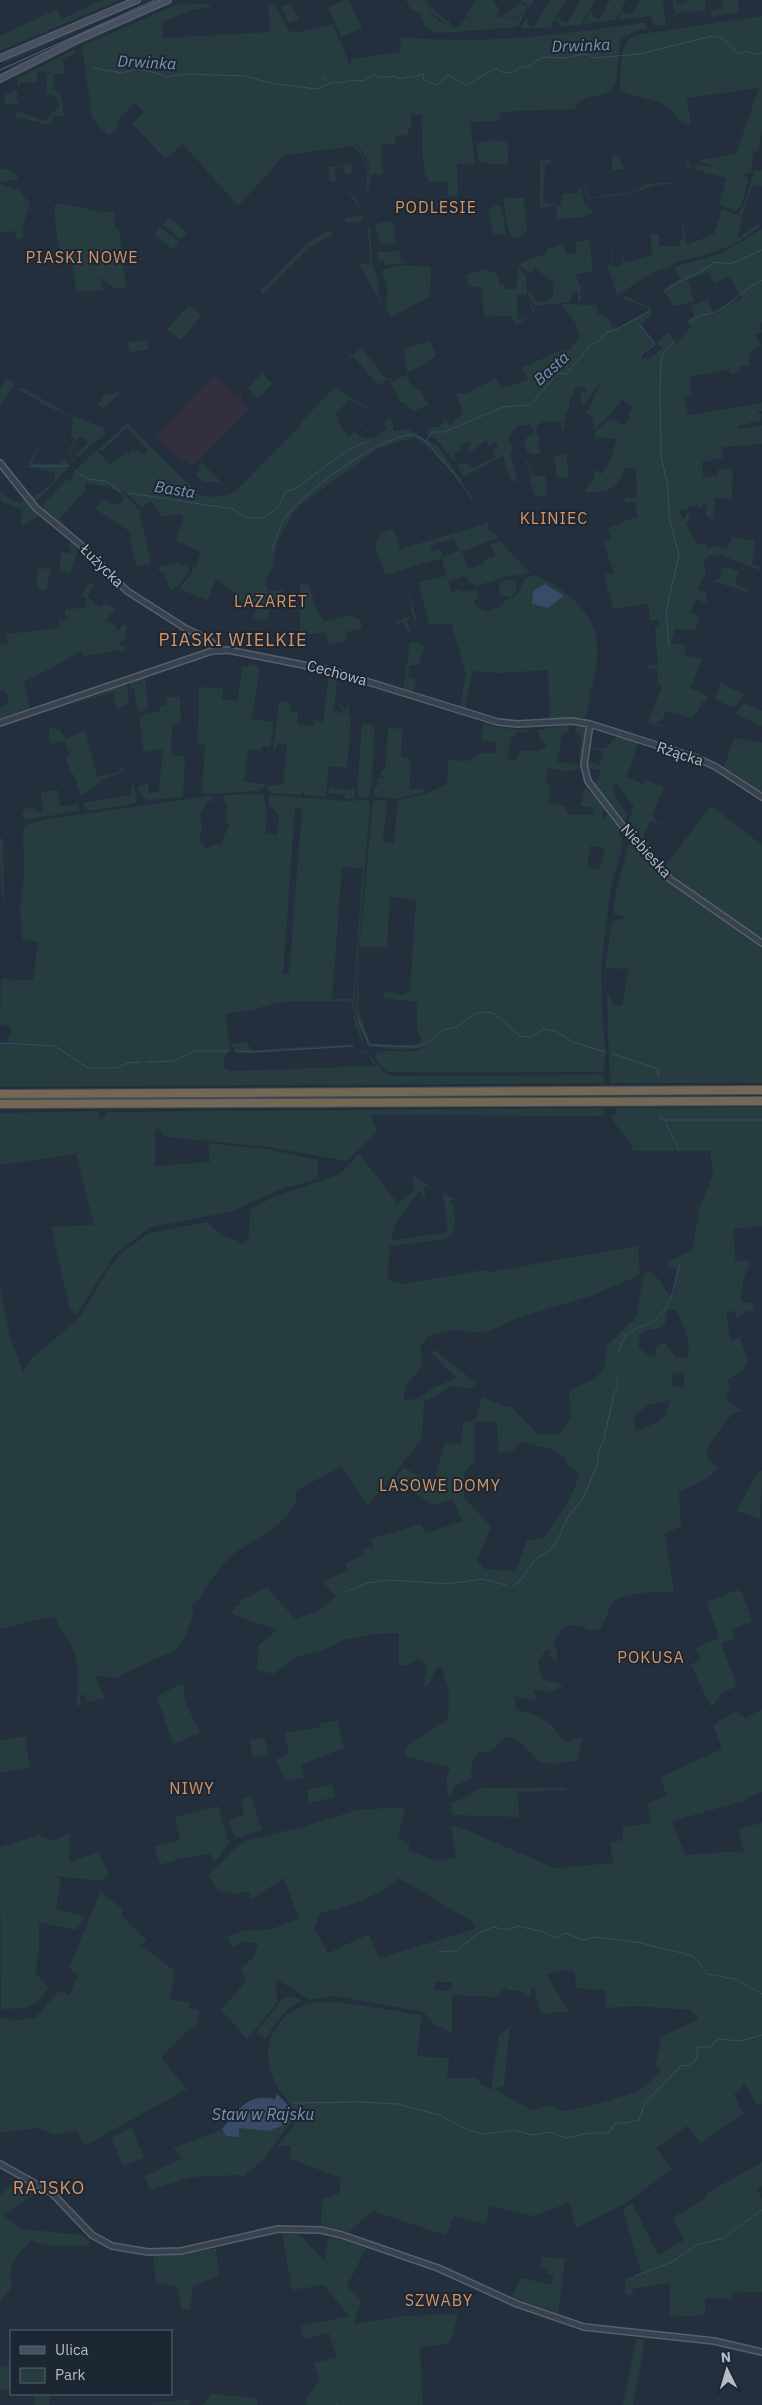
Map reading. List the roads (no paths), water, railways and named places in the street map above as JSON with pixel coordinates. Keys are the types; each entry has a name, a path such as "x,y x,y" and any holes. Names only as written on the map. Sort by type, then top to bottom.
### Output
{"highway":[{"path":"0,1094 762,1090"},
{"path":"0,1104 762,1101"}],"main road":[{"path":"0,58 137,0"},
{"path":"0,79 79,40 168,0"}],"street":[{"name":"Łużycka","path":"0,463 36,508 81,545 127,591 185,628 209,640 220,650"},
{"name":"Cechowa","path":"0,723 220,650 321,668 500,723 527,724 572,721 590,724"},
{"name":"Rżącka","path":"590,724 697,758 719,768 762,797"},
{"name":"Niebieska","path":"590,724 584,765 588,781 597,795 630,836 670,879 762,943"},
{"path":"0,2164 52,2193 92,2235 112,2246 148,2252 181,2251 278,2229 321,2230 342,2235 432,2266 517,2304 584,2326 714,2342 762,2352"}],"water":[{"path":"545,584 564,596 548,608 532,604 533,591"},
{"name":"Staw w Rajsku","path":"277,2094 289,2106 290,2123 268,2131 239,2128 239,2137 226,2136 222,2129 244,2104 257,2098 275,2099"}],"waterway":[{"name":"Drwinka","path":"93,68 122,73 137,69 157,73 165,77 185,74 245,76 270,83 316,89 335,82 363,81 374,75 380,78 394,76 400,79 424,74 423,80 437,85 448,75 467,85 496,68 501,72 512,73 521,67 531,66 544,57 563,58 585,54 595,58 639,54 712,36 723,40 738,54 747,51 756,55 762,53"},
{"path":"323,77 330,83"},
{"name":"Basta","path":"665,291 715,262 731,264 762,250"},
{"path":"689,322 719,310 762,280"},
{"name":"Basta","path":"272,550 282,523 297,504 327,479 363,454 381,444 412,435 426,441 432,432 444,432 503,407 530,405 558,373 567,374 589,345 599,341 607,332 615,330 650,311"},
{"path":"640,325 655,344 640,355"},
{"path":"669,646 666,612 679,555 669,517 668,486 661,456 660,393 661,360 663,354 674,341"},
{"path":"426,441 461,482"},
{"name":"Basta","path":"129,493 233,509 246,518 262,518 277,509 286,491 295,489 349,449 366,442"},
{"path":"31,466 68,466"},
{"path":"75,471 88,479 106,481 120,491"},
{"path":"368,1045 417,1047 427,1043 443,1030 457,1027 474,1014 484,1012 494,1013 520,1036 532,1037 543,1029 555,1031 573,1042 605,1052"},
{"path":"358,1019 369,1044"},
{"path":"0,1043 55,1046 88,1068 116,1068 128,1063 141,1062"},
{"path":"235,1051 251,1052 353,1046"},
{"path":"147,1062 174,1061 195,1051 229,1051"},
{"path":"613,1054 658,1069 658,1077"},
{"path":"660,1115 661,1120 762,1120"},
{"path":"665,1121 679,1150"},
{"path":"618,1354 621,1343 631,1331 655,1320 666,1307 672,1295 680,1263"},
{"path":"513,1585 519,1582 535,1560 550,1550 556,1543 568,1517 583,1498 598,1463 598,1452 603,1443 614,1393 618,1387 617,1378"},
{"path":"343,1593 367,1583 390,1580 448,1584 482,1579 506,1585"},
{"path":"437,1952 457,1951 477,1934 493,1927 508,1930 517,1926 544,1932 555,1938 565,1933 583,1940 596,1937 641,1943 690,1955 698,1961 707,1974 735,1979 762,1994"},
{"path":"293,2103 359,2102 398,2104 439,2115 466,2129 482,2134 514,2130 533,2135 551,2132 565,2138 590,2133 609,2133 615,2123 639,2120 645,2103 682,2065 689,2066 696,2060 698,2047 710,2047 718,2039 741,2041 762,2035"},
{"path":"635,2276 672,2262 697,2245 723,2238 762,2210"}],"tram line":[{"path":"0,70 155,0"}],"district":[{"name":"PODLESIE","path":"436,207"},
{"name":"PIASKI NOWE","path":"82,257"},
{"name":"KLINIEC","path":"554,518"},
{"name":"LAZARET","path":"271,601"},
{"name":"PIASKI WIELKIE","path":"233,640"},
{"name":"LASOWE DOMY","path":"440,1485"},
{"name":"POKUSA","path":"651,1657"},
{"name":"NIWY","path":"192,1788"},
{"name":"RAJSKO","path":"49,2188"},
{"name":"SZWABY","path":"439,2300"}]}
